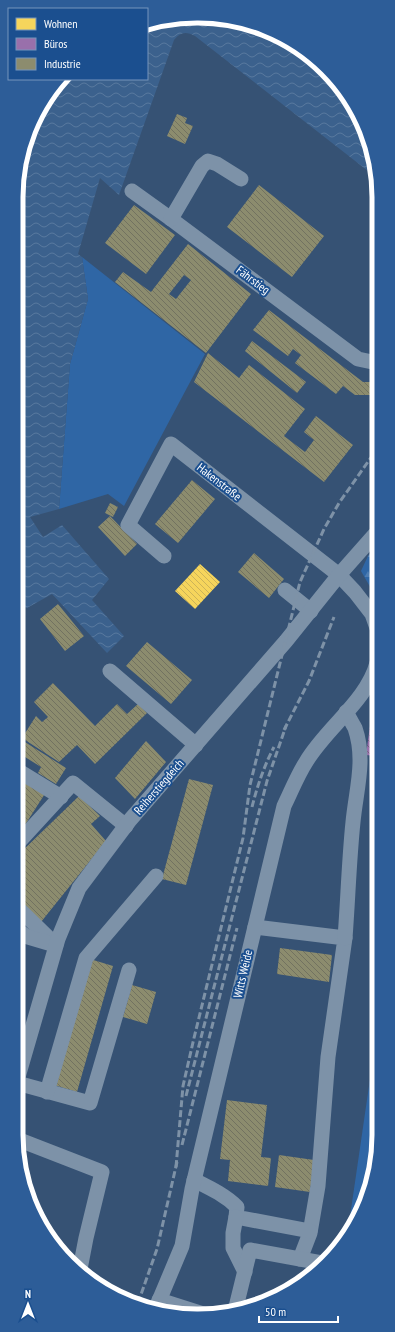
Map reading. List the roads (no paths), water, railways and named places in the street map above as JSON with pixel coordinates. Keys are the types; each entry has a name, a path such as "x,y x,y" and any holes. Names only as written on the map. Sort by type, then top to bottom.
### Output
{"street":[{"path":"171,219 202,166 208,161 217,164 241,179"},
{"name":"Fährstieg","path":"132,191 358,359 372,362"},
{"name":"Hakenstraße","path":"164,556 128,524 171,444 339,576"},
{"name":"Reiherstiegdeich","path":"23,1060 56,945 79,888 126,826 286,641 372,538"},
{"path":"339,576 355,592 372,614"},
{"path":"285,590 311,611"},
{"path":"110,671 196,745"},
{"name":"Witts Weide","path":"158,1304 182,1246 193,1185 284,806 306,762 332,727 361,696 372,675"},
{"path":"300,1259 310,1231 318,1186 328,1057 345,938 353,821 361,764 360,748 354,728 346,712"},
{"path":"23,774 61,797"},
{"path":"23,833 61,797 73,783 126,826"},
{"path":"47,1092 86,958 156,876"},
{"path":"23,912 56,945"},
{"path":"255,927 345,938"},
{"path":"23,934 28,937 56,945"},
{"path":"23,1086 90,1104 129,970"},
{"path":"23,1141 102,1172 81,1265"},
{"path":"193,1185 214,1190 230,1200 237,1207 233,1233 233,1248 245,1272"},
{"path":"236,1217 310,1231"},
{"path":"237,1305 250,1250 317,1262"},
{"path":"158,1304 177,1308"}],"water":[{"path":"209,23 232,26 264,36 285,46 304,59 329,82 349,110 354,120 363,141 371,173 195,36 189,33 183,33 174,40 119,195 100,178 78,254 82,257 88,299 70,364 59,509 30,517 43,537 62,525 109,579 92,600 124,636 107,653 52,594 27,608 23,607 23,186 26,163 36,131 46,110 68,80 148,80 148,30 175,24"}],"railway":[{"path":"176,1167 183,1086 243,838 250,785 300,582 324,529 339,503 372,456"},
{"path":"284,730 309,681 334,617"},
{"path":"186,1096 267,781 286,726"},
{"path":"252,807 261,777 274,747"},
{"path":"182,1145 237,928"},
{"path":"139,1299 157,1249 177,1162"}]}
